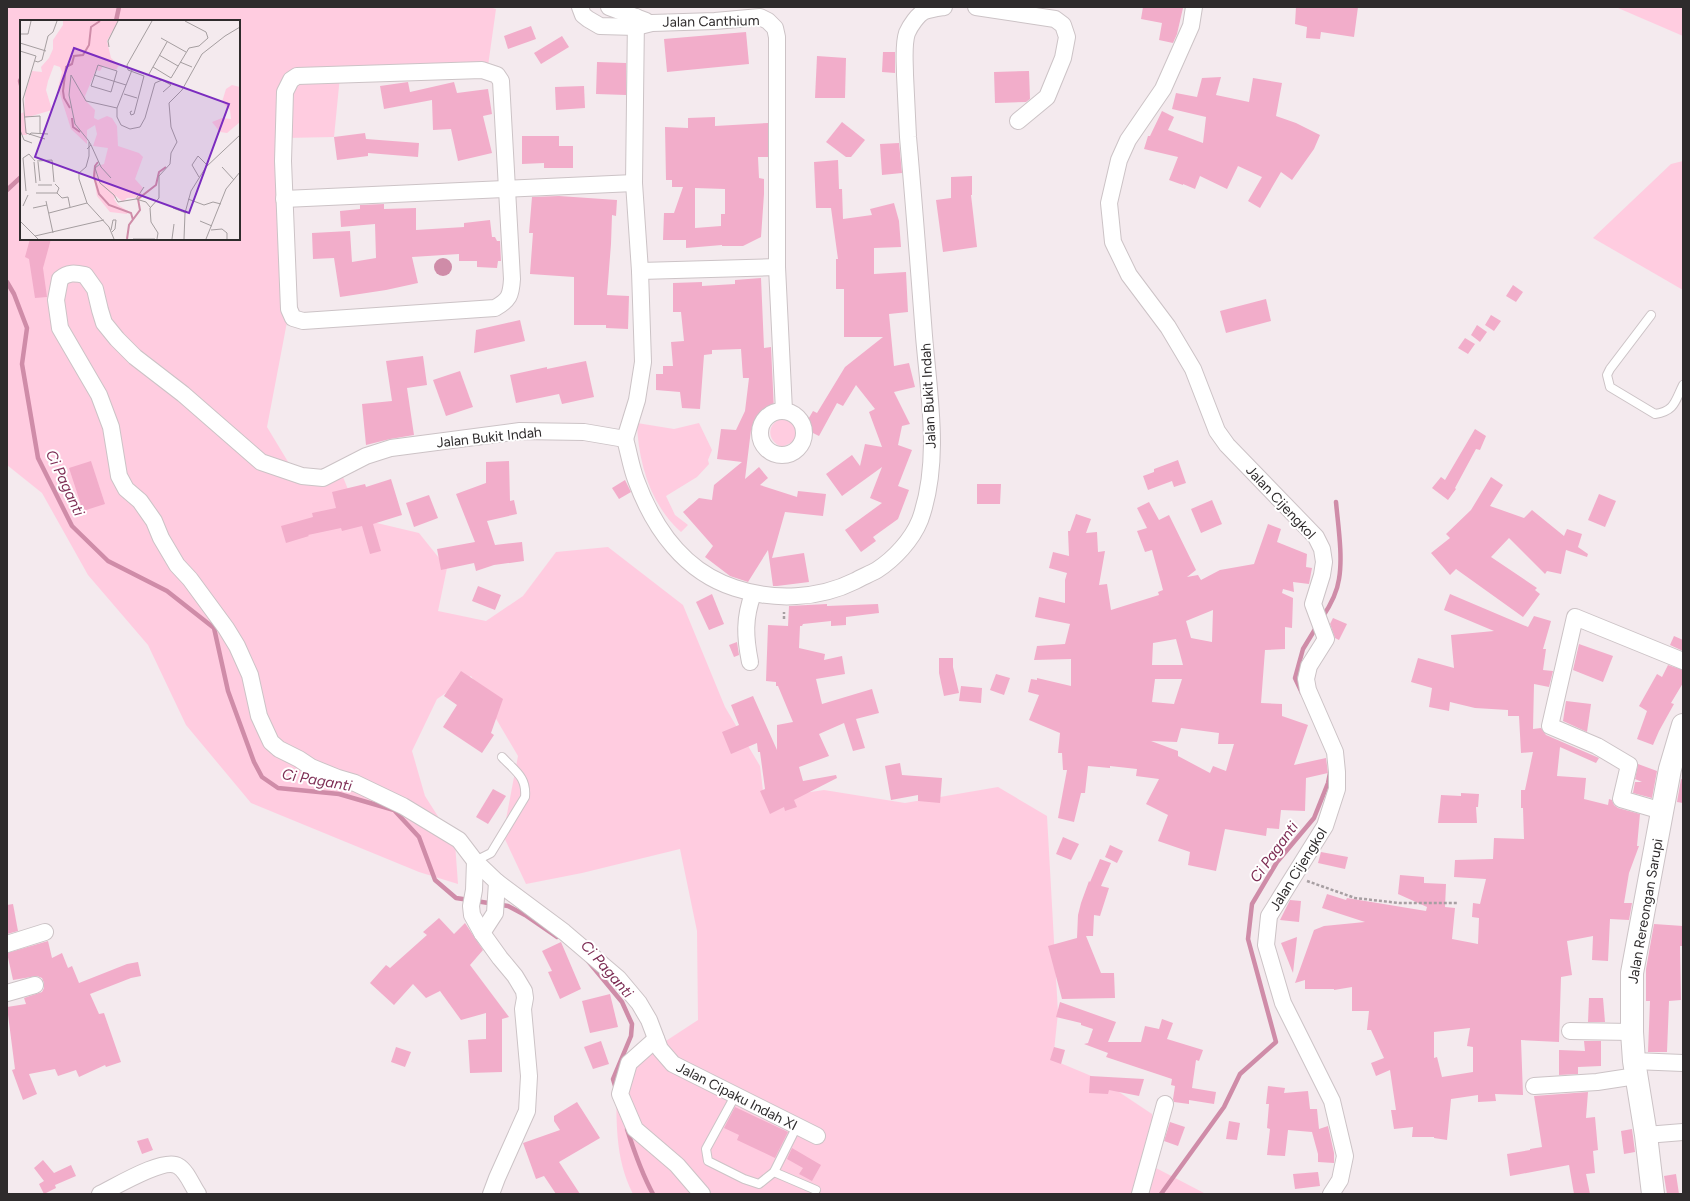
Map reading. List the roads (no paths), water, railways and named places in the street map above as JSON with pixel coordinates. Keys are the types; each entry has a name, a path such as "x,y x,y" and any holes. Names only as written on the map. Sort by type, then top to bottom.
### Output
{"street":[{"name":"Jalan Canthium","path":"580,7 583,15 600,26 636,22 652,23 715,21 760,17 768,21 775,28 777,37 777,267"},
{"path":"609,7 636,22 634,183 640,272 643,362 637,400 625,439"},
{"name":"Jalan Bukit Indah","path":"475,861 459,840 403,806 355,783 311,767 283,752 271,742 260,716 250,675 237,646 226,628 190,579 178,566 161,538 154,521 140,501 126,489 119,476 111,427 99,395 60,328 56,300 60,278 65,274 74,272 85,275 95,289 104,322 117,339 135,357 183,394 261,462 302,476 323,478 346,468 366,456 391,448 520,431 584,432 625,439 635,479 654,518 668,540 696,569 709,578 753,594 784,597 821,592 848,584 876,570 895,555 909,539 919,522 926,497 932,437 907,119 904,55 907,32 916,19 924,11 944,7"},
{"path":"976,7 1055,19 1063,25 1067,37 1063,58 1047,97 1018,121"},
{"name":"Jalan Cijengkol","path":"1194,7 1192,26 1164,89 1128,140 1119,160 1109,203 1113,242 1129,275 1168,327 1193,369 1220,435 1227,445 1316,537 1322,549 1324,562 1322,575 1313,604 1326,639 1308,666 1306,679 1308,690 1335,752 1337,788 1325,826 1269,916 1266,945 1283,1003 1332,1101 1345,1156 1340,1180 1331,1194"},
{"path":"482,70 497,75 501,81 512,280 511,292 505,302 494,308 303,321 293,318 289,309 284,199 283,161 285,92 291,80 297,76 482,70"},
{"path":"284,199 634,183"},
{"path":"640,272 777,267 784,411"},
{"path":"750,662 746,639 748,610 753,594"},
{"path":"1662,811 1621,800 1629,765 1597,746 1550,726 1575,617 1683,661"},
{"name":"Jalan Rereongan Sarupi","path":"1652,1194 1646,1135 1635,1068 1632,1032 1632,973 1670,769 1683,725"},
{"path":"475,861 474,890 471,906 472,915 482,933 515,976 524,991 525,998 523,1009 528,1076 527,1111 491,1194"},
{"name":"Jalan Cipaku Indah XI","path":"475,861 497,889 564,932 618,978 639,1003 649,1020 660,1049 672,1064 817,1136"},
{"path":"482,933 495,913 497,889"},
{"path":"7,944 45,932"},
{"path":"7,993 35,985"},
{"path":"1570,1031 1632,1032"},
{"path":"656,1039 629,1063 620,1094 635,1129 677,1165 702,1194"},
{"path":"1534,1086 1597,1082 1635,1068 1683,1063"},
{"path":"1140,1194 1164,1104"},
{"path":"1646,1135 1683,1132"},
{"path":"100,1194 156,1167 170,1164 178,1166 198,1194"}],"lane":[{"path":"1651,315 1610,369 1607,375 1610,386 1655,414 1664,413 1671,408 1683,384"},
{"path":"475,861 491,853 525,798 526,787 522,778 502,757"},
{"path":"735,1096 706,1149 708,1161 744,1179 759,1184 774,1172 797,1126"},
{"path":"774,1172 816,1190"}],"waterway":[{"name":"Ci Paganti","path":"116,20 119,7"},
{"name":"Ci Paganti","path":"7,190 20,178"},
{"name":"Ci Paganti","path":"7,282 14,294 27,328 22,364 38,458 72,526 108,561 167,591 214,628 228,691 254,762 262,777 278,788 339,794 394,810 419,837 435,880 456,898 508,906 525,915 557,937"},
{"name":"Ci Paganti","path":"1322,618 1335,595 1340,570 1340,540 1336,502"},
{"name":"Ci Paganti","path":"1302,693 1295,678 1303,649 1317,626"},
{"name":"Ci Paganti","path":"1161,1194 1224,1107 1240,1074 1276,1042 1248,939 1252,904 1277,862 1314,818 1328,783 1330,773"},
{"name":"Ci Paganti","path":"588,961 622,1002 632,1024 631,1036 613,1079 616,1089"},
{"name":"Ci Paganti","path":"627,1129 638,1162 653,1194"}]}
